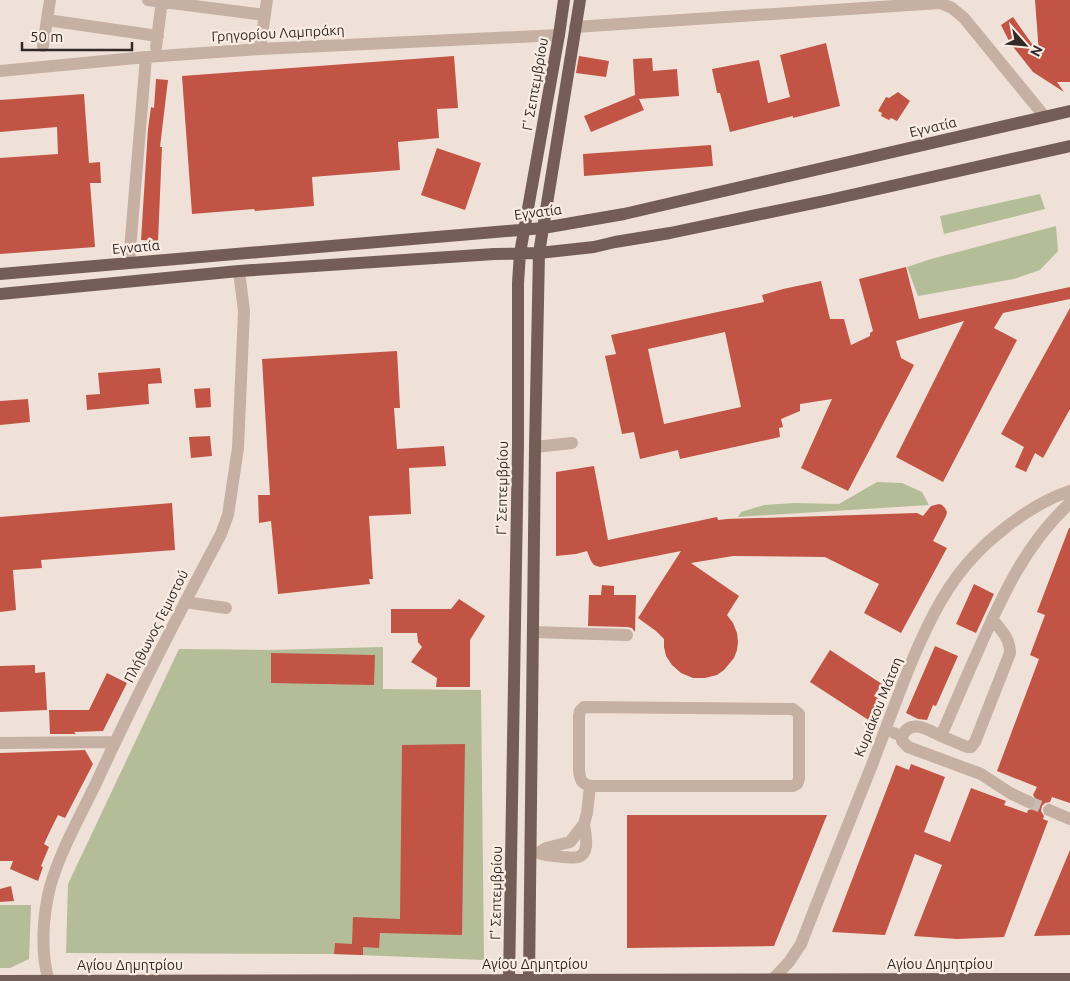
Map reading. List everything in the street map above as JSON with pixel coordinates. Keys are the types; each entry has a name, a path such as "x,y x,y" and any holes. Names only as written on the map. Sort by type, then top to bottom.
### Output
{"main road":[{"name":"Γ' Σεπτεμβρίου","path":"509,980 518,445 518,283 520,253 564,0"},
{"path":"529,980 535,853 533,632 540,253 580,0"},
{"name":"Εγνατία","path":"0,274 543,228 624,214 1070,111"},
{"path":"0,294 239,271 540,253 594,246 670,233 829,200 1070,146"},
{"name":"Αγίου Δημητρίου","path":"0,981 1070,979"}],"street":[{"path":"43,46 50,0"},
{"path":"148,0 265,15"},
{"path":"260,48 267,0"},
{"path":"47,20 157,41 162,1"},
{"path":"575,27 940,3 952,8 967,21 1045,117"},
{"name":"Γρηγορίου Λαμπράκη","path":"0,71 260,48 559,35"},
{"path":"129,262 146,57"},
{"name":"Πλήθωνος Γεμιστού","path":"49,981 45,965 44,943 46,910 51,886 62,854 115,742 226,524 238,448 243,331 243,301 239,271"},
{"path":"535,447 572,444"},
{"name":"Κυριάκου Μάτση","path":"772,980 789,962 801,944 896,700 931,619 949,589 977,553 1013,521 1044,501 1070,490"},
{"path":"941,736 1005,590 1038,539 1070,503"},
{"path":"185,602 226,608"},
{"path":"992,619 1006,635 1010,645 1010,653 975,742 971,747 967,747 916,726 905,730 902,740 903,743 913,750 981,774 1010,793 1030,802"},
{"path":"533,632 627,635"},
{"path":"584,707 793,709 799,714 799,779 797,784 793,786 590,786 584,784 580,779 579,770 579,716 580,711 584,707"},
{"path":"885,729 902,736"},
{"path":"0,743 115,742"},
{"path":"535,853 546,856 578,858 583,855 586,848 584,824 590,786"},
{"path":"1049,810 1070,819"},
{"path":"535,853 570,842 584,824"}],"green space":[{"path":"1040,194 1045,209 944,234 940,216"},
{"path":"1056,226 1058,251 1040,270 1014,279 918,296 907,267"},
{"path":"877,482 902,483 922,492 929,505 738,517 741,512 764,505 795,503 839,504"},
{"path":"383,647 383,689 481,690 484,960 334,954 66,953 68,884 179,649 268,650"},
{"path":"0,905 31,905 29,959 10,968 0,968"}],"building":[{"path":"1035,0 1070,0 1070,82 1057,82 1064,92 1033,72 1010,43 1001,25 1013,17 1039,54"},
{"path":"826,43 840,106 730,132 720,93 717,93 712,69 759,60 768,103 790,97 780,55"},
{"path":"454,56 458,108 437,109 439,138 398,142 400,170 312,177 314,206 192,214 182,76"},
{"path":"579,56 609,61 606,77 576,73"},
{"path":"652,58 653,71 677,69 679,96 639,99 644,110 591,132 584,116 635,95 633,59"},
{"path":"156,79 168,80 160,147 162,147 158,241 141,240 148,129 151,107 154,108"},
{"path":"898,92 910,101 897,121 881,116 882,113 878,111 886,97 889,98"},
{"path":"84,94 89,163 100,162 101,183 90,183 95,247 0,254 0,158 58,154 57,127 0,132 0,100"},
{"path":"711,145 713,166 584,176 583,154"},
{"path":"437,148 481,163 465,210 421,195"},
{"path":"906,267 919,319 1070,287 1070,299 1003,313 994,328 1017,340 943,482 896,457 964,321 896,341 901,358 914,365 848,491 801,468 832,399 800,404 800,411 781,419 783,427 779,428 780,437 680,459 678,450 640,459 634,432 622,434 605,356 616,354 611,335 764,302 762,295 821,281 830,319 844,319 851,345 870,336 870,333 873,331 859,279","holes":["725,332 741,407 664,424 648,349"]},
{"path":"1070,308 1070,409 1043,458 1035,453 1026,472 1015,467 1024,447 1001,434"},
{"path":"397,351 400,408 394,408 397,449 444,446 446,466 409,468 411,514 369,516 373,579 369,579 370,584 278,594 271,521 259,523 258,495 270,495 262,359"},
{"path":"160,368 162,383 148,384 149,404 87,410 86,395 100,394 98,373"},
{"path":"210,388 211,407 196,408 194,389"},
{"path":"28,399 30,422 0,425 0,401"},
{"path":"210,436 212,456 191,458 189,437"},
{"path":"594,466 608,540 717,517 718,520 917,513 923,516 931,506 939,504 947,512 933,541 947,548 901,633 864,613 879,584 825,557 733,556 691,563 739,596 727,615 737,633 738,642 734,658 717,675 693,678 681,673 672,665 666,656 664,639 638,618 681,551 600,567 594,565 587,551 556,556 556,472"},
{"path":"172,503 175,550 41,560 42,568 13,570 16,610 0,612 0,517"},
{"path":"1069,528 1070,803 1052,797 1050,802 1042,806 1043,819 1048,821 1004,937 957,939 914,936 942,865 915,854 885,935 832,932 896,765 909,770 911,764 945,777 924,832 950,842 971,788 1006,801 1004,805 1027,813 1028,810 1036,806 1037,801 1033,795 1037,787 997,771 1039,659 1030,655 1045,615 1037,612"},
{"path":"974,584 994,594 976,633 956,624"},
{"path":"602,585 614,586 614,595 636,595 635,632 632,628 627,627 588,626 589,595 601,595"},
{"path":"459,599 485,616 470,640 470,687 436,687 437,678 411,662 422,647 418,642 417,633 391,633 391,609 451,609"},
{"path":"935,646 958,656 936,706 933,705 927,720 918,719 906,713"},
{"path":"830,650 882,684 874,696 883,701 870,721 810,682"},
{"path":"271,653 375,655 374,685 271,683"},
{"path":"35,665 35,673 45,672 47,710 0,712 0,666"},
{"path":"107,673 127,683 103,731 50,734 49,710 89,710"},
{"path":"465,744 462,935 380,933 379,948 363,947 363,955 334,954 335,943 352,944 353,917 400,919 402,745"},
{"path":"85,750 93,764 65,818 58,815 51,829 44,844 49,847 41,866 43,867 38,881 10,869 13,861 0,861 0,753"},
{"path":"627,815 827,815 774,946 627,948"},
{"path":"1070,850 1070,935 1034,936"},
{"path":"11,886 14,901 0,902 0,889"}],"tunnel":[{"path":"1029,802 1049,810"}]}
